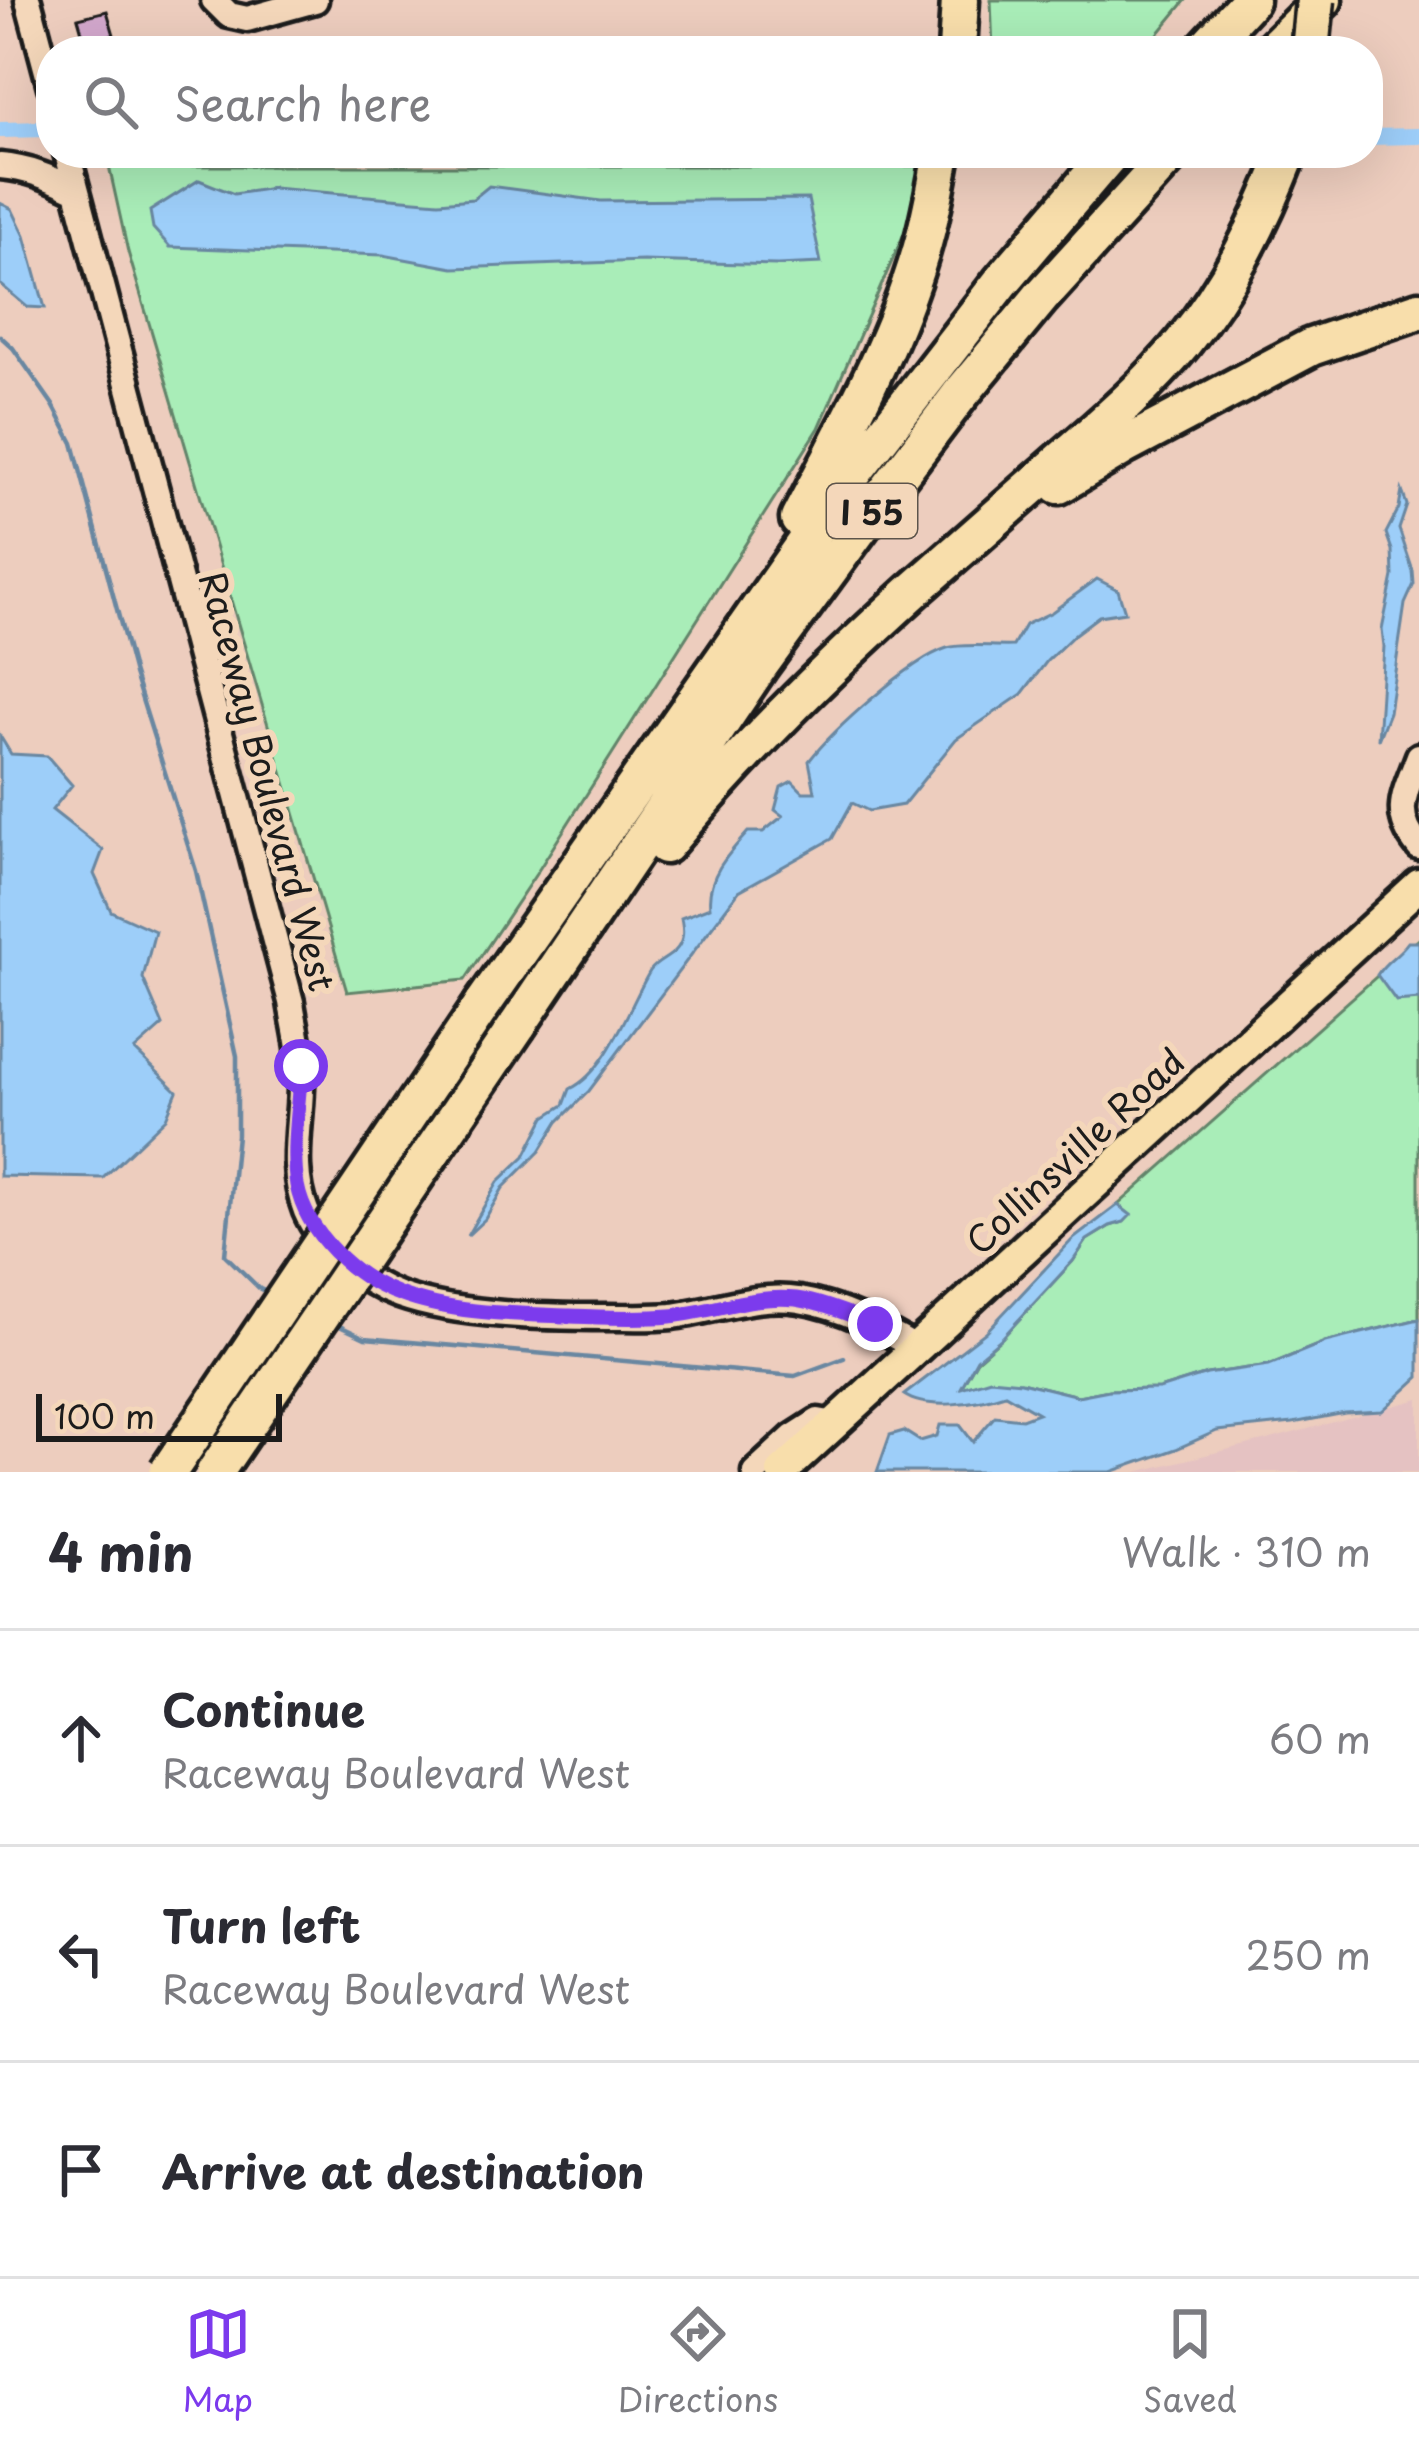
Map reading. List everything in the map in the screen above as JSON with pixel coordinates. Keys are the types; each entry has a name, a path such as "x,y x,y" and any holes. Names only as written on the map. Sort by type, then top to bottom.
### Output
{"highway":[{"path":"958,36 960,0"},
{"path":"1217,36 1250,0"},
{"path":"1285,36 1319,0"},
{"path":"1313,36 1319,0"},
{"name":"I 55","path":"168,1472 483,1004 857,468 1002,281 1098,168"},
{"name":"I 55","path":"215,1472 760,665 905,467 1040,297 1157,168"},
{"path":"626,868 663,847 714,785 839,658 1113,415 1182,344 1242,257 1282,168"},
{"path":"769,595 782,551 865,392 899,314 921,253 939,169"},
{"path":"983,530 1126,445 1311,347 1419,310"}],"main road":[{"name":"Collinsville Road","path":"782,1472 1419,885"}],"street":[{"path":"28,0 38,36"},
{"path":"214,0 230,15 247,19 315,0"},
{"path":"0,166 48,176 71,172"},
{"name":"Raceway Boulevard West","path":"71,172 291,1002 301,1066 297,1184 308,1216 333,1250 369,1280 399,1294 452,1307 525,1315 668,1316 756,1299 797,1299 875,1324 916,1349"},
{"path":"1419,756 1402,809 1403,826 1419,848"},
{"path":"754,1472 818,1421 835,1424"}],"shaded area":[{"path":"1419,1399 1419,1472 1136,1472 1267,1440"}],"green space":[{"path":"991,0 1186,0 1156,36 992,36"},
{"path":"109,168 923,168 906,229 819,428 465,980 347,992 128,252"},
{"path":"1419,939 1419,1319 1325,1342 1269,1365 1207,1374 1159,1389 1078,1396 1021,1382 960,1389 977,1360 1073,1261 1087,1240 1124,1222 1130,1215 1118,1205"}],"water":[{"path":"199,180 234,194 273,188 439,202 473,199 489,186 601,201 808,199 821,263 643,261 453,268 383,255 170,247 153,228 150,211"},
{"path":"0,203 12,209 25,236 45,308 27,307 0,284"},
{"path":"1402,491 1407,505 1399,529 1414,584 1405,604 1389,712 1378,740 1382,630 1393,576 1386,533"},
{"path":"1097,579 1118,590 1125,612 1099,616 1075,634 1022,694 956,739 903,805 869,811 852,803 832,839 739,891 589,1091 558,1122 540,1151 503,1188 485,1219 467,1236 498,1182 525,1156 545,1117 564,1105 570,1089 596,1068 650,971 677,949 683,935 681,918 710,907 715,876 748,832 763,832 783,816 775,810 781,787 792,781 803,792 815,792 809,761 853,715 913,666 947,648 1013,646 1025,625"},
{"path":"0,736 11,754 47,756 72,785 52,810 103,850 94,874 111,911 155,931 143,978 163,1025 135,1050 177,1091 166,1118 103,1178 0,1176"},
{"path":"1408,942 1419,942 1419,999 1396,1001 1377,975"},
{"path":"1118,1205 1131,1215 1087,1240 1002,1338 977,1359 961,1388 990,1379 1078,1396 1159,1389 1207,1374 1269,1365 1325,1342 1419,1319 1419,1377 1382,1411 1217,1431 1111,1472 877,1472 890,1435 904,1431 920,1441 937,1436 940,1425 960,1425 973,1442 995,1416 1022,1419 1038,1413 1005,1394 939,1404 904,1395 986,1332 1072,1240"}],"building":[{"path":"107,11 114,35 83,36 78,18"}],"waterway":[{"path":"0,130 36,129"},
{"path":"1383,137 1419,136"},
{"path":"0,336 53,405 73,443 134,674 196,871 237,1056 237,1135 225,1255 260,1289 272,1294"},
{"path":"331,1322 365,1338 795,1376 844,1358"}],"route":[{"path":"301,1066 297,1184 308,1216 333,1250 369,1280 399,1294 452,1307 594,1317 668,1316 756,1299 797,1299 875,1324"}]}
